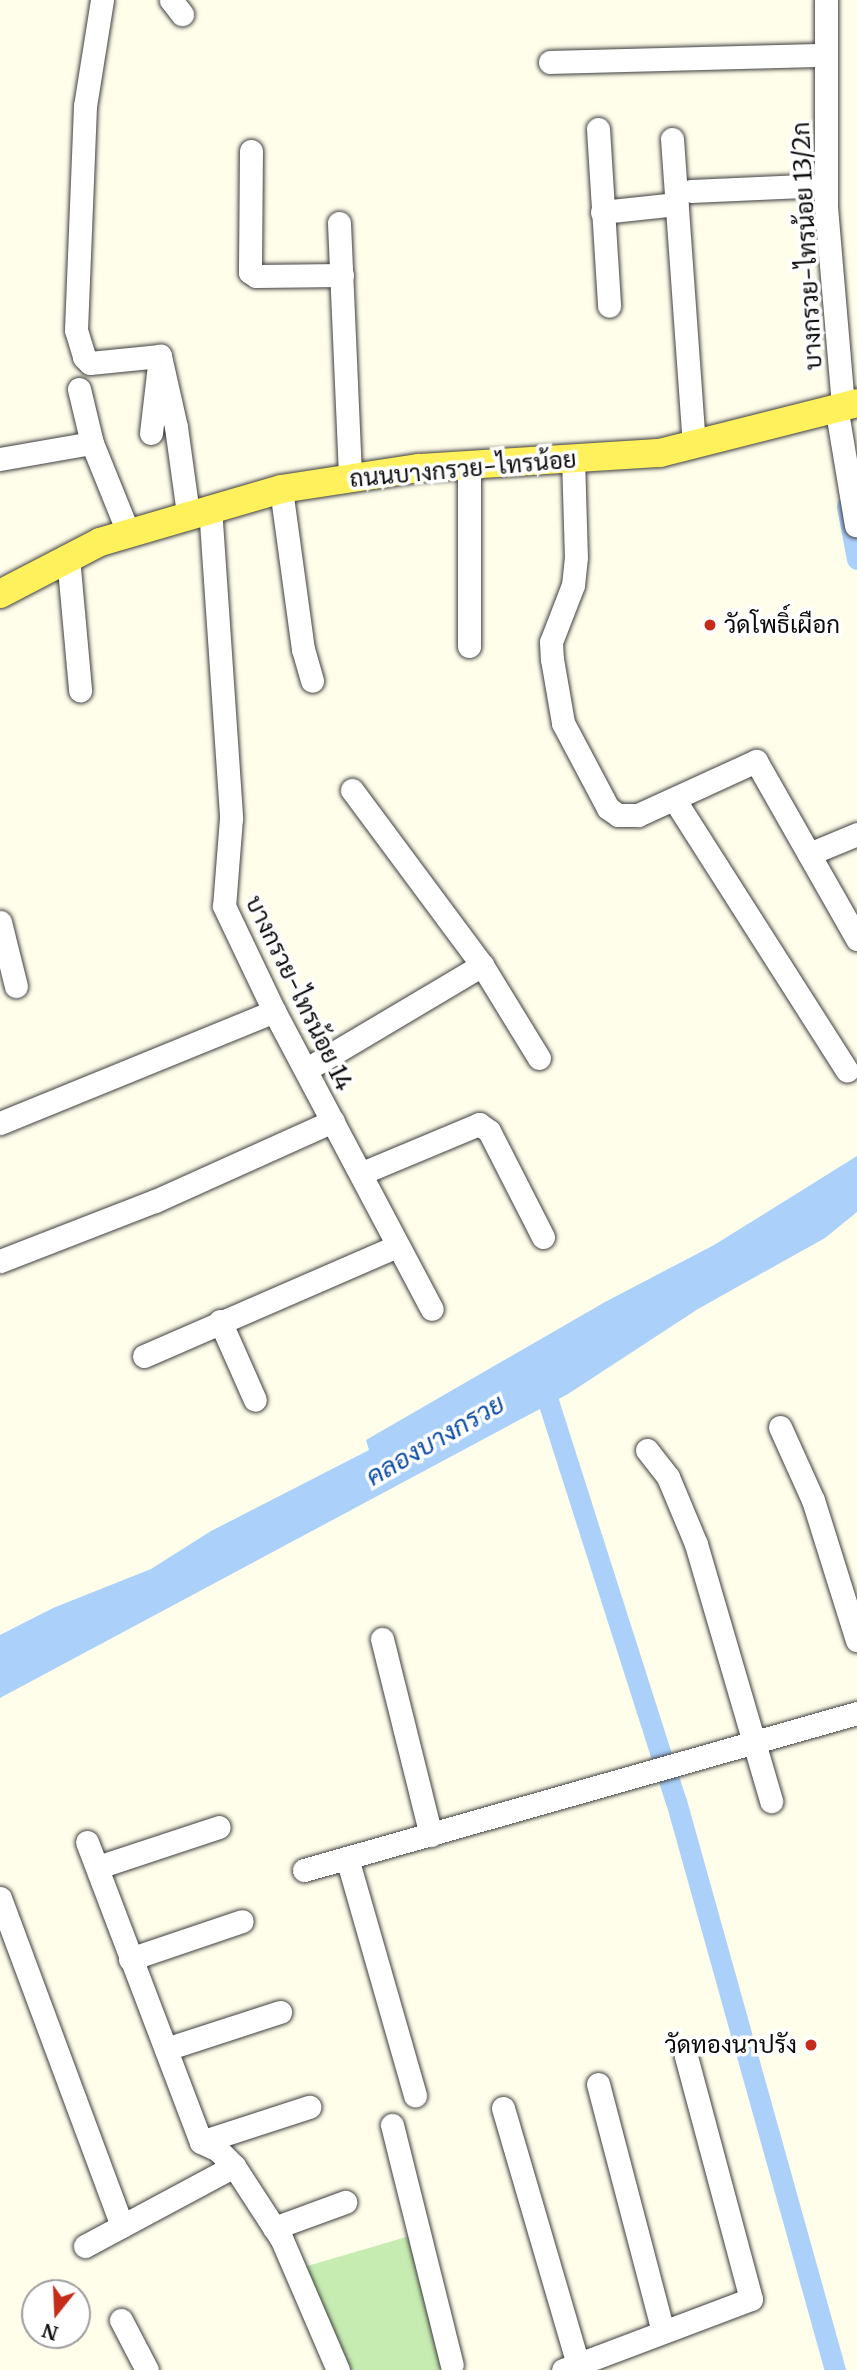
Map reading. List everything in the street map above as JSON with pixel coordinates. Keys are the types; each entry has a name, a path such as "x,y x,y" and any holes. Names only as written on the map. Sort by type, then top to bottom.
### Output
{"main road":[{"name":"ถนนบางกรวย-ไทรน้อย","path":"0,594 68,557 128,532 281,489 350,478 469,466 660,453 845,405"}],"street":[{"path":"102,0 85,106 76,330 84,357 90,363 113,364 160,356 150,433"},
{"name":"บางกรวย-ไทรน้อย 13/2ก","path":"826,0 825,185 856,524"},
{"path":"550,62 825,55"},
{"path":"598,130 608,306"},
{"path":"672,139 684,198 694,445"},
{"path":"251,151 250,272 256,276 342,275"},
{"path":"602,212 684,198 825,185"},
{"path":"339,223 350,478"},
{"name":"บางกรวย-ไทรน้อย 14","path":"160,356 199,511 231,818 224,906 274,1011 432,1309"},
{"path":"79,389 92,443 128,532"},
{"path":"0,459 92,443"},
{"path":"573,458 573,585 551,642 557,705 585,766 613,813 638,816 756,761 857,939"},
{"path":"469,466 469,646"},
{"path":"281,489 303,649 312,681"},
{"path":"68,557 80,690"},
{"path":"352,790 482,965 539,1058"},
{"path":"674,799 847,1071"},
{"path":"809,854 857,834"},
{"path":"0,922 16,986"},
{"path":"307,1069 482,965"},
{"path":"0,1123 274,1011"},
{"path":"0,1261 155,1201 333,1121"},
{"path":"362,1173 479,1124 489,1131 543,1237"},
{"path":"144,1356 397,1246"},
{"path":"220,1321 255,1400"},
{"path":"780,1427 813,1500 857,1640"},
{"path":"647,1450 668,1477 696,1544 771,1801"},
{"path":"382,1639 431,1835"},
{"path":"303,1870 647,1775 857,1713"},
{"path":"98,1867 219,1827"},
{"path":"88,1842 201,2142 218,2150 234,2166 274,2228 298,2269 338,2370"},
{"path":"347,1858 415,2095"},
{"path":"0,1898 122,2226"},
{"path":"130,1959 242,1921"},
{"path":"166,2049 280,2012"},
{"path":"502,2108 571,2367 750,2301 752,2296 686,2056"},
{"path":"598,2084 663,2332"},
{"path":"201,2142 309,2107"},
{"path":"393,2124 454,2368"},
{"path":"85,2246 234,2166"},
{"path":"274,2228 345,2202"},
{"path":"121,2320 147,2370"}],"green space":[{"path":"420,2233 452,2365 437,2370 352,2370 297,2269"}],"water":[{"name":"คลองบางกรวย","path":"857,1156 857,1212 825,1238 698,1309 568,1394 0,1698 0,1635 53,1608 151,1569 211,1531 369,1450 366,1440 605,1302 714,1245"}],"waterway":[{"path":"847,506 857,559"},
{"path":"541,1379 676,1801 835,2370"}],"place":[{"name":"วัดโพธิ์เผือก","path":"710,625"},
{"name":"วัดทองนาปรัง","path":"811,2045"}]}
